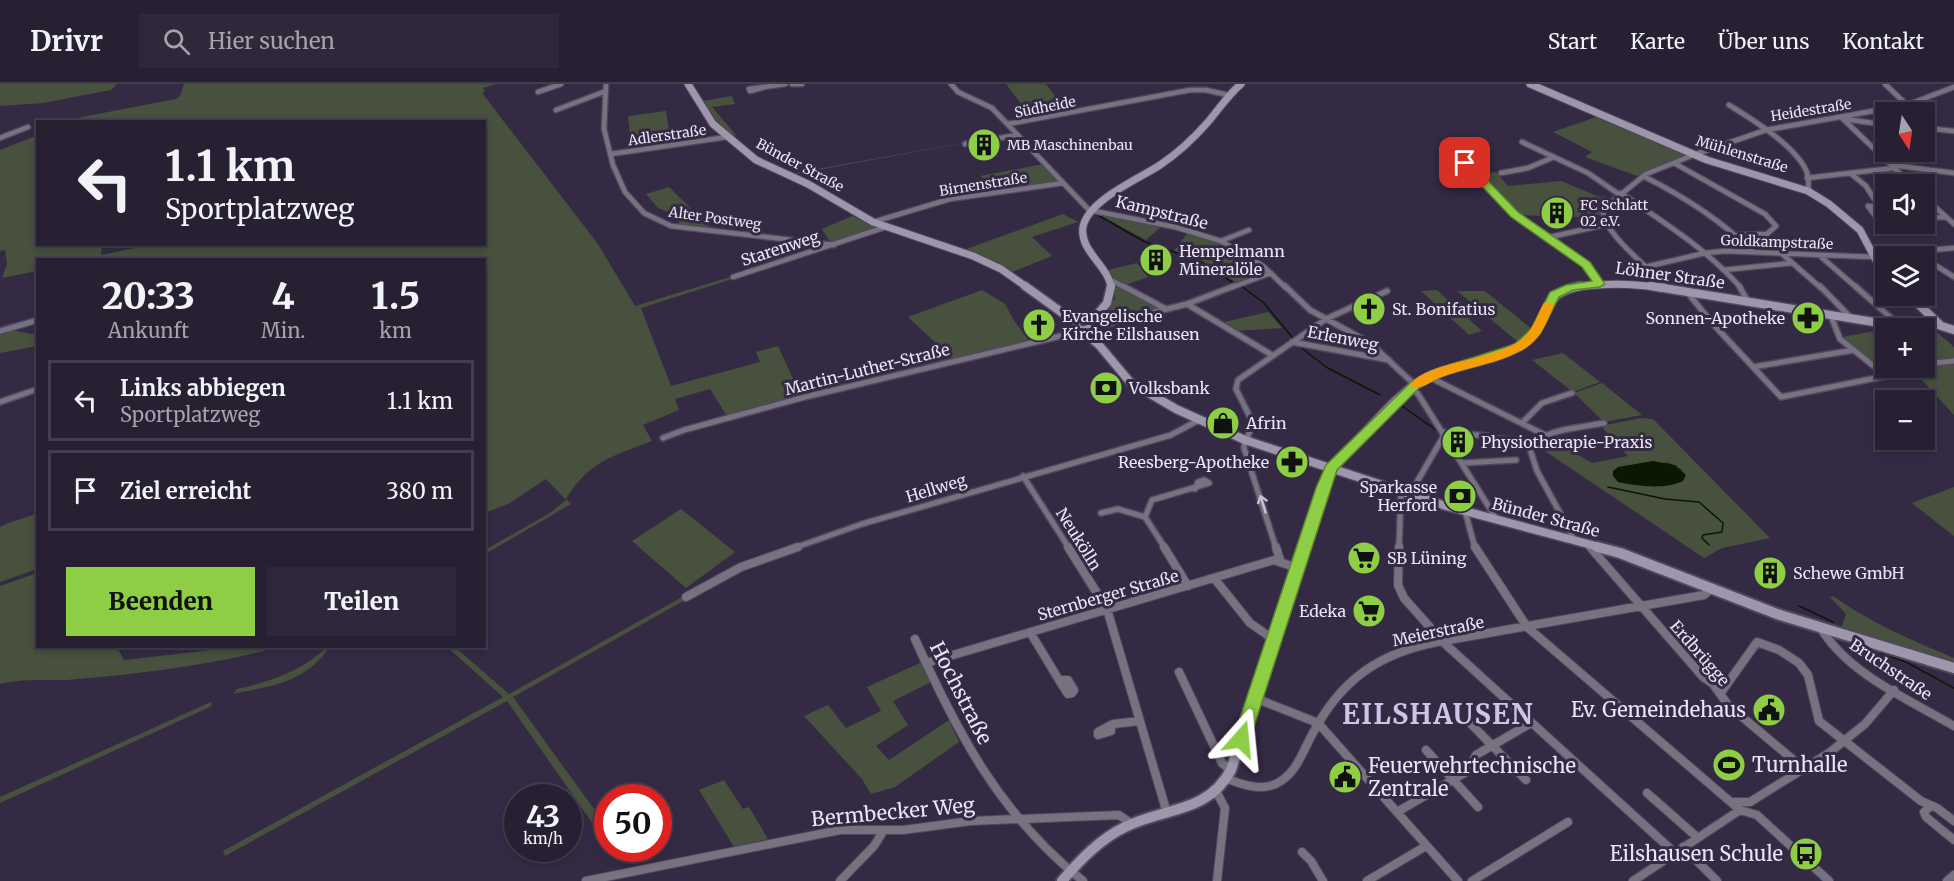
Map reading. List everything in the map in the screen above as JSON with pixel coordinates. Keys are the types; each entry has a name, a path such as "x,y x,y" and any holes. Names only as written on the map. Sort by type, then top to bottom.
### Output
{"main road":[{"name":"Bünder Straße","path":"688,84 707,116 727,138 756,160 808,184 873,222 989,263 1015,278 1084,325 1127,379 1154,397 1245,443 1465,511 1633,557 1780,615 1954,668"},
{"path":"1084,325 1099,311 1111,294 1109,279 1085,243 1084,224 1093,209 1180,150 1199,132 1228,95 1241,84"},
{"name":"Mühlenstraße","path":"1530,84 1694,154 1808,191 1829,204 1860,230 1875,257"},
{"name":"Löhner Straße","path":"1065,877 1096,846 1132,824 1204,801 1217,793 1230,774 1322,488 1331,468 1413,386 1429,377 1519,346 1536,331 1554,294 1570,287 1624,283 1875,322"},
{"path":"1921,306 1936,325"},
{"name":"Löhner Straße","path":"1936,325 1954,330"}],"street":[{"path":"538,92 561,84"},
{"name":"Alter Postweg","path":"606,84 605,134 627,199 640,212 658,222 697,230 834,245 887,227"},
{"path":"765,87 784,84"},
{"path":"792,84 802,84"},
{"name":"Kampstraße","path":"951,84 958,92 988,105 1082,203 1093,209 1181,229 1221,241 1271,273 1302,304 1360,336 1389,360 1413,386 1463,463 1494,515 1493,519"},
{"path":"1884,84 1904,102"},
{"name":"Heidestraße","path":"1915,102 1954,87"},
{"name":"Südheide","path":"1008,124 1190,90 1206,90 1228,95"},
{"path":"556,111 606,91"},
{"path":"1729,105 1766,130"},
{"name":"Heidestraße","path":"1766,130 1875,111"},
{"path":"1842,118 1852,122 1875,124"},
{"path":"1842,118 1900,174"},
{"path":"0,138 28,127"},
{"path":"1935,129 1954,131"},
{"path":"1666,289 1659,278 1626,249 1603,216 1603,209 1643,176 1694,154 1766,130"},
{"name":"Heidestraße","path":"1766,130 1805,168 1808,191"},
{"path":"965,144 1018,135"},
{"name":"Adlerstraße","path":"611,154 727,138"},
{"path":"1522,142 1588,173 1705,253 1746,293 1749,303"},
{"path":"1501,173 1528,168 1554,157"},
{"path":"1465,163 1515,215 1586,265 1600,284"},
{"path":"1674,163 1765,214 1776,226 1767,234 1737,235"},
{"path":"1807,178 1892,166 1954,173"},
{"path":"1850,172 1866,186 1875,202"},
{"path":"1643,176 1663,186 1737,235 1752,251"},
{"name":"Birnenstraße","path":"873,222 961,197 1063,183"},
{"path":"1875,207 1868,206 1875,215"},
{"path":"1935,207 1954,224"},
{"path":"1935,218 1946,217"},
{"path":"1546,238 1608,224"},
{"path":"1221,241 1249,230"},
{"name":"Starenweg","path":"733,277 834,245"},
{"name":"Goldkampstraße","path":"1935,249 1954,248"},
{"name":"Goldkampstraße","path":"1645,267 1705,253 1752,251 1873,255"},
{"path":"1780,253 1834,299 1852,320"},
{"path":"1819,254 1891,318"},
{"path":"1723,270 1792,263"},
{"path":"1935,265 1954,277"},
{"name":"Martin-Luther-Straße","path":"663,438 684,430 805,397 1065,335 1084,325 1101,326 1187,304 1271,273"},
{"path":"1109,279 1166,309"},
{"path":"1298,568 1280,560 1245,443 1252,428 1253,418 1238,396 1236,384 1244,374 1326,319 1387,291"},
{"path":"1687,292 1781,397 1876,378"},
{"path":"1187,304 1272,355"},
{"path":"1831,316 1840,339 1875,367"},
{"path":"0,331 36,321"},
{"name":"Erlenweg","path":"1293,342 1389,360"},
{"path":"1753,367 1854,350"},
{"path":"1935,363 1954,361"},
{"path":"1429,377 1545,435"},
{"path":"0,402 36,390"},
{"path":"1522,423 1542,403 1572,393"},
{"name":"Hellweg","path":"686,597 741,567 862,524 1171,435 1199,420"},
{"path":"1572,540 1572,535 1530,449 1535,440 1545,435 1604,423"},
{"path":"1488,436 1443,432 1443,437 1406,493 1398,585 1404,598 1443,642 1675,853"},
{"path":"1463,463 1516,460"},
{"name":"Neukölln","path":"1023,476 1107,609 1167,813"},
{"path":"1144,517 1156,494 1165,497 1195,489"},
{"path":"1101,513 1118,509 1144,517 1188,586"},
{"path":"1465,511 1476,552 1527,627 1740,810 1757,816"},
{"name":"Erdbrügge","path":"1588,544 1703,677 1713,684 1728,705 1803,768"},
{"name":"Sternberger Straße","path":"926,663 1280,560"},
{"path":"1214,578 1250,623 1273,639"},
{"name":"Meierstraße","path":"1230,774 1254,786 1277,784 1293,769 1318,723 1348,684 1365,669 1386,657 1443,642 1704,595 1711,589"},
{"name":"Bruchstraße","path":"1820,627 1829,641 1842,654 1894,690 1954,726"},
{"path":"1030,632 1059,680"},
{"name":"Hochstraße","path":"915,639 966,746 1017,818 1065,877 1083,881"},
{"path":"1720,694 1725,684 1737,672 1754,643 1769,645 1784,653 1808,676 1814,711 1819,721 1921,801 1937,808 1954,821"},
{"path":"1179,672 1222,763 1230,774"},
{"path":"1713,684 1725,684"},
{"path":"1733,802 1750,802 1844,742 1871,720 1894,690"},
{"path":"1255,698 1318,723 1458,881"},
{"path":"1111,726 1140,721"},
{"path":"1397,813 1468,771 1476,755 1531,723"},
{"path":"1472,724 1526,780"},
{"path":"1426,750 1478,807"},
{"path":"1217,793 1226,808 1217,881"},
{"path":"1647,793 1697,837"},
{"path":"1750,802 1757,816 1829,881"},
{"path":"1931,806 1924,812 1926,817 1954,840"},
{"path":"1638,880 1697,837 1740,810"},
{"name":"Bermbecker Weg","path":"586,881 840,830 903,830 971,821 1119,815 1132,824"},
{"path":"1472,881 1568,822"},
{"path":"840,881 874,846 884,830"},
{"path":"1367,881 1426,846"},
{"path":"1683,847 1718,881"},
{"path":"1302,852 1311,861 1323,881"},
{"path":"1947,881 1954,875"}],"shaded area":[{"path":"0,84 117,84 111,90 43,103 0,106"},
{"path":"184,84 496,84 483,88 485,92 482,93 598,244 635,306 730,277 732,279 641,308 671,386 760,362 756,352 778,346 801,396 727,416 710,389 675,399 679,410 643,425 652,441 603,461 575,486 566,499 571,504 486,553 486,549 550,513 566,500 546,479 510,503 486,513 486,258 36,258 36,271 2,278 7,264 5,250 0,251 0,150 36,136 36,246 102,246 101,255 144,246 486,246 486,120 66,120 176,99 180,96"},
{"path":"1006,84 1046,84 1067,112 1033,119"},
{"path":"732,96 735,104 712,107 736,135 728,137 703,101"},
{"path":"666,111 673,144 638,149 630,134 628,116"},
{"path":"1599,116 1686,155 1637,176 1585,157 1592,152 1553,132"},
{"path":"1013,134 796,174 827,190 789,174"},
{"path":"1043,164 1057,180 1055,182 1002,190 980,176"},
{"path":"1496,172 1508,186 1561,181 1602,198 1603,196 1610,199 1600,208 1600,215 1593,214 1600,218 1517,215 1479,174"},
{"path":"669,187 713,230 680,225 677,216 658,208 646,194"},
{"path":"1063,214 1078,222 1032,237 1052,256 1012,272 996,262 964,250"},
{"path":"1098,214 1162,226 1146,240"},
{"path":"852,216 880,229 831,243 822,229"},
{"path":"1188,232 1223,244 1265,273 1237,283 1201,261 1174,251"},
{"path":"1137,263 1148,277 1125,285 1115,280 1108,270"},
{"path":"1115,282 1161,308 1104,323 1099,317 1115,299"},
{"path":"982,290 1005,304 1030,342 954,360 908,317"},
{"path":"1437,290 1482,331 1469,335 1421,291"},
{"path":"1457,291 1485,291 1533,330 1518,342"},
{"path":"1268,312 1282,328 1234,331 1220,323"},
{"path":"11,330 36,335 36,346 0,353 0,333"},
{"path":"1935,330 1954,347 1954,415 1935,394 1935,390 1931,390 1920,378 1935,378"},
{"path":"1875,331 1875,364 1842,337"},
{"path":"1563,353 1600,382 1573,392 1532,360"},
{"path":"1602,383 1642,415 1604,422 1574,393"},
{"path":"1641,418 1653,419 1770,538 1722,548 1704,558 1536,445 1545,436 1592,463 1628,456 1601,426","holes":["1667,462 1683,470 1651,486 1618,482"]},
{"path":"1490,434 1532,438 1528,448 1494,446"},
{"path":"1653,461 1675,465 1686,475 1683,481 1668,486 1642,486 1618,482 1613,476 1613,471 1618,467"},
{"path":"1954,487 1954,536 1912,503"},
{"path":"681,509 735,552 686,588 632,541"},
{"path":"36,513 36,569 0,582 0,527"},
{"path":"36,573 36,648 118,648 124,660 228,648 274,648 229,659 154,671 0,684 0,586"},
{"path":"1833,596 1877,623 1954,658 1954,664 1841,629 1846,614 1830,597"},
{"path":"682,597 685,600 513,697 576,784 565,784 507,701 225,856 223,851 503,697 448,648 456,648 509,694"},
{"path":"329,648 310,668 288,681 233,694 237,689 273,679 296,669"},
{"path":"922,662 931,682 893,701 908,725 876,746 889,760 949,720 959,742 895,787 871,794 862,779 804,716 828,705 846,728 881,711 867,687"},
{"path":"211,702 212,706 0,803 0,797"},
{"path":"724,780 743,809 749,807 768,839 734,847 699,790"},
{"path":"582,792 594,809 594,825 582,808"}],"waterway":[{"path":"1096,214 1143,241 1200,261 1235,284"},
{"path":"1241,286 1263,302 1292,337"},
{"path":"1299,346 1326,367 1380,395"},
{"path":"1402,406 1436,430"},
{"path":"1608,487 1665,499 1699,502 1723,523 1722,532 1703,535 1702,538 1709,545"},
{"path":"1799,606 1833,622"},
{"path":"1880,653 1906,662 1954,688"}],"slow traffic":[{"path":"1416,384 1436,374 1507,352 1525,343 1536,331 1548,305"}],"place":[{"name":"MB Maschinenbau","path":"984,145"},
{"name":"FC Schlatt 02 e.V.","path":"1557,213"},
{"name":"Hempelmann Mineralöle","path":"1156,260"},
{"name":"St. Bonifatius","path":"1369,309"},
{"name":"Sonnen-Apotheke","path":"1808,318"},
{"name":"Evangelische Kirche Eilshausen","path":"1039,325"},
{"name":"Volksbank","path":"1106,388"},
{"name":"Afrin","path":"1223,423"},
{"name":"Physiotherapie-Praxis","path":"1458,442"},
{"name":"Reesberg-Apotheke","path":"1292,462"},
{"name":"Sparkasse Herford","path":"1460,496"},
{"name":"SB Lüning","path":"1364,558"},
{"name":"Schewe GmbH","path":"1770,573"},
{"name":"Edeka","path":"1369,611"},
{"name":"Ev. Gemeindehaus","path":"1769,710"},
{"name":"Turnhalle","path":"1729,765"},
{"name":"Feuerwehrtechnische Zentrale","path":"1345,777"},
{"name":"Eilshausen Schule","path":"1806,854"}],"district":[{"name":"EILSHAUSEN","path":"1438,715"}],"route":[{"path":"1241,739 1322,488 1331,468 1405,392 1415,385 1436,374 1507,352 1525,343 1539,326 1554,294 1570,287 1600,284 1586,265 1575,256 1515,215 1465,163"}]}
